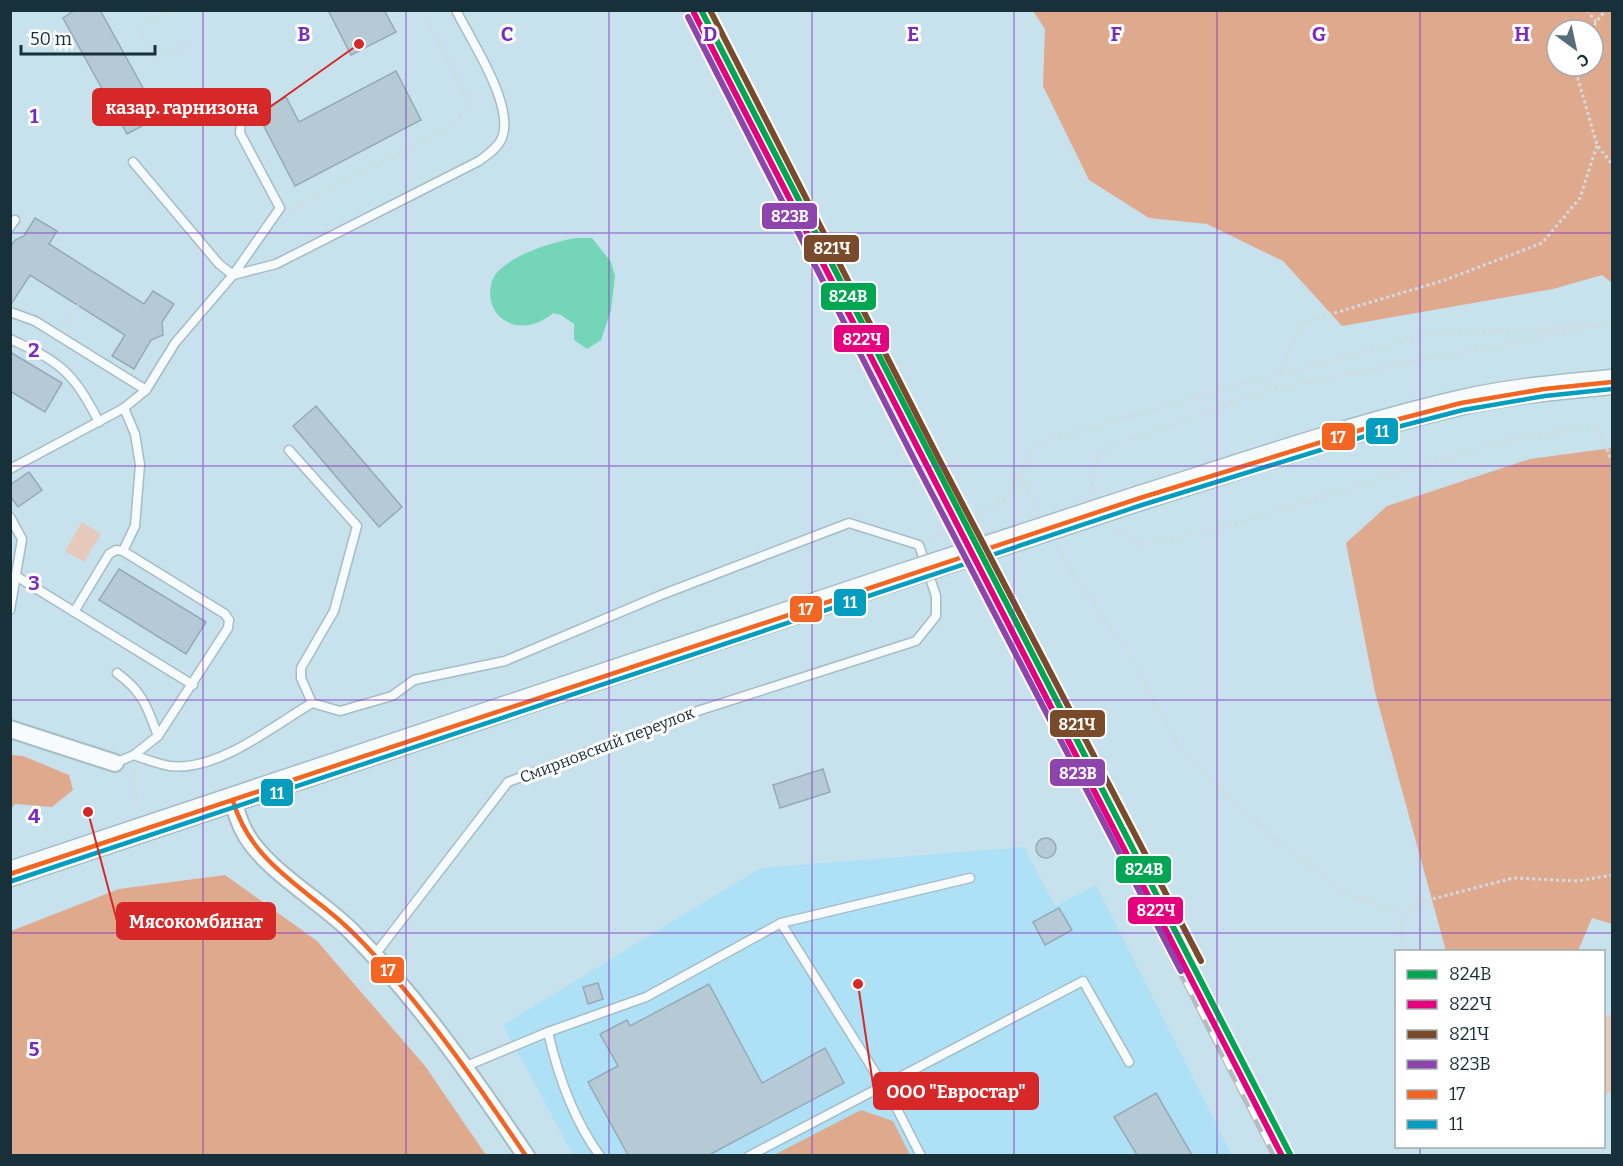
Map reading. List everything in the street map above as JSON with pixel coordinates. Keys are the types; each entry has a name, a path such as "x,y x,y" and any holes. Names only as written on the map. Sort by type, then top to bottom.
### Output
{"main road":[{"path":"10,874 884,582 1140,498 1380,424 1461,402 1544,388 1612,382"}],"street":[{"path":"10,729 115,763"},
{"path":"233,801 244,832 264,858 352,932 374,956 463,1067 526,1155"}],"lane":[{"path":"233,275 276,264 479,161 501,140 505,127 499,96 456,10"},
{"path":"10,469 124,408 146,390 175,343 233,275 279,208 240,133 241,121"},
{"path":"133,162 219,264 233,275"},
{"path":"10,312 35,321 146,390"},
{"path":"10,339 67,370 81,387 99,422"},
{"path":"123,551 135,526 140,465 135,434 124,408"},
{"path":"289,450 357,526 334,611 301,668 301,678 312,703"},
{"path":"10,517 16,523 22,540 10,610"},
{"path":"134,755 170,766 204,763 233,751 312,703 340,711 392,696 414,680 504,661 661,595 849,523 919,544"},
{"name":"Смирновский переулок","path":"374,956 508,782 685,715 916,641 936,616 936,596 919,544"},
{"path":"74,612 109,554 116,550 123,551 225,614 229,621 228,628 193,685 158,736 134,755 115,763"},
{"path":"16,576 193,685"},
{"path":"117,673 133,685 143,698 158,736"},
{"path":"463,1067 548,1032 646,997 781,923 970,878"},
{"path":"781,923 882,1083 921,1155"},
{"path":"749,1155 882,1083 1083,981 1129,1062"},
{"path":"548,1032 558,1073 568,1100 600,1155"}],"path":[{"path":"171,10 138,27 155,60 190,43"},
{"path":"279,208 291,209 444,131 459,120 468,108 467,97 422,10"},
{"path":"1578,78 1597,146 1612,164"},
{"path":"1280,374 1301,324 1445,280 1542,243 1580,198 1597,146"},
{"path":"72,313 78,305"},
{"path":"919,544 1007,498 1035,444 1426,335 1612,325"},
{"path":"1020,474 1040,513"},
{"path":"1056,543 1071,572 1127,650 1179,747 1231,801 1341,891 1405,914"},
{"path":"134,755 136,805"},
{"path":"1405,950 1400,929 1405,914 1417,903 1513,878 1578,881 1612,875"}],"shaded area":[{"path":"1033,11 1612,11 1612,283 1602,275 1553,289 1342,326 1283,261 1207,224 1149,218 1089,180 1043,86 1045,29"},
{"path":"576,238 592,238 611,262 615,276 611,310 601,340 587,349 574,340 574,324 561,315 553,313 541,321 528,325 517,325 498,315 492,306 490,294 492,281 505,265 542,247"},
{"path":"1612,448 1612,924 1592,918 1578,950 1446,950 1375,692 1346,543 1387,506 1530,459"},
{"path":"82,522 101,534 84,562 65,551"},
{"path":"11,755 23,756 69,775 73,790 52,807 15,804 11,809"},
{"path":"1024,847 1055,906 1096,885 1232,1155 573,1155 503,1025 760,868"},
{"path":"225,875 317,941 425,1066 486,1155 11,1155 11,931 119,889"},
{"path":"1612,1014 1612,1092 1605,1094 1605,1017"},
{"path":"861,1110 893,1121 910,1155 774,1155"}],"building":[{"path":"75,10 100,10 159,117 127,134 63,18"},
{"path":"328,10 384,10 396,32 351,55"},
{"path":"396,71 421,120 295,186 257,113 286,97 299,122"},
{"path":"35,218 57,231 49,244 144,304 153,291 174,304 162,322 163,335 151,340 134,369 112,356 125,335 30,275 10,306 11,246 15,240 24,236"},
{"path":"10,352 62,383 45,412 10,391"},
{"path":"316,406 402,507 379,527 293,426"},
{"path":"29,472 42,490 18,507 10,496 10,485"},
{"path":"119,569 206,622 186,654 99,600"},
{"path":"823,769 830,792 780,808 773,785"},
{"path":"1046,838 1053,841 1056,848 1053,855 1046,858 1039,855 1036,848 1039,841"},
{"path":"1059,908 1072,930 1045,945 1033,922"},
{"path":"598,983 603,999 588,1004 583,987"},
{"path":"709,984 762,1083 825,1048 844,1083 709,1155 628,1155 588,1082 618,1066 600,1034 627,1020 630,1026"},
{"path":"1156,1093 1192,1155 1137,1155 1114,1117"}],"railway":[{"path":"688,10 1275,1156"}],"transit line":[{"name":"824В","path":"701,10 1291,1156"},
{"name":"821Ч","path":"710,10 938,457 1201,961"},
{"name":"822Ч","path":"694,13 1282,1156"},
{"name":"823В","path":"688,17 918,467 1181,971"},
{"name":"17","path":"10,874 1140,498 1380,424 1461,403 1544,389 1612,382"},
{"name":"11","path":"12,881 1142,505 1382,431 1463,410 1545,396 1612,389"},
{"name":"17","path":"233,801 248,835 258,849 283,874 347,927 372,952 418,1006 526,1156"}],"place":[{"name":"казар. гарнизона","path":"359,44"},
{"name":"Мясокомбинат","path":"88,812"},
{"name":"ООО \"Евростар\"","path":"858,984"}]}
